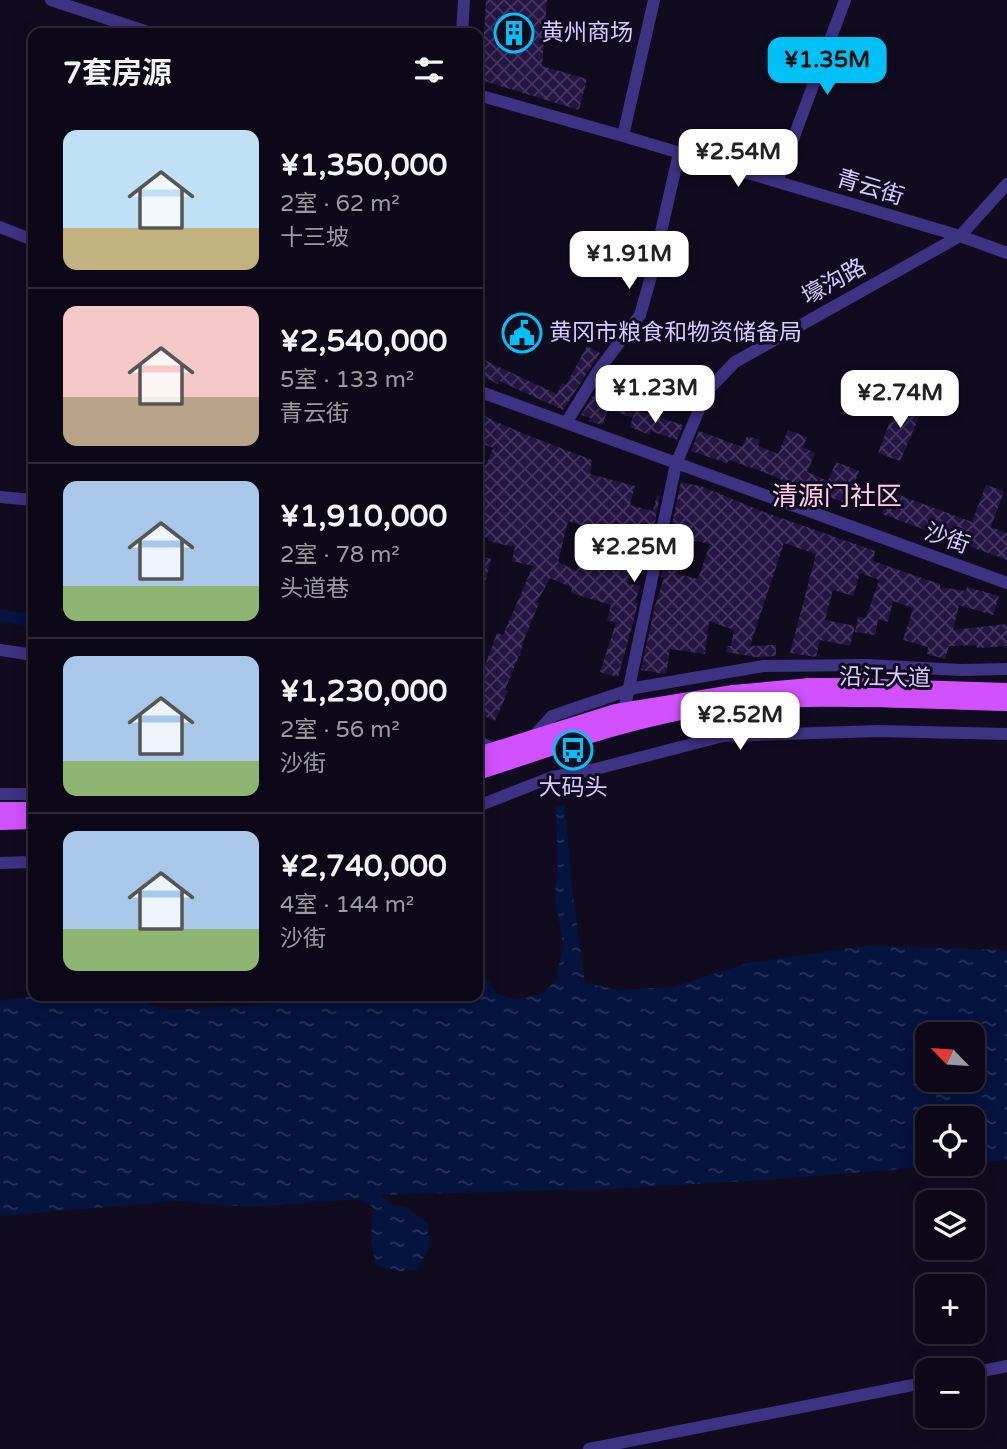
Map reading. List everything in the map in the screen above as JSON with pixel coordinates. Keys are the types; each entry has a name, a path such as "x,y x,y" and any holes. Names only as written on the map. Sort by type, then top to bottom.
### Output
{"main road":[{"name":"沿江大道","path":"483,754 624,711 733,693 810,686 1007,691"},
{"name":"沿江大道","path":"483,770 629,723 705,708 788,700 1007,703"},
{"path":"0,810 28,810"},
{"path":"0,822 28,821"}],"street":[{"path":"51,0 136,28"},
{"path":"462,28 464,0"},
{"path":"623,136 654,0"},
{"path":"777,182 845,0"},
{"name":"青云街","path":"483,96 960,236 1007,253"},
{"path":"566,423 598,370 639,315 650,280 679,153"},
{"name":"壕沟路","path":"624,711 676,464 707,391 735,362 960,236 1007,184"},
{"path":"0,227 28,238"},
{"name":"沙街","path":"483,393 1007,583"},
{"path":"0,497 28,500"},
{"path":"0,650 28,654"},
{"path":"532,739 552,716 628,690 764,666 866,665 961,670 1007,669"},
{"path":"483,804 552,777 592,770 723,736 878,731 1007,734"},
{"path":"483,744 495,750"},
{"path":"0,794 28,794"},
{"path":"0,863 28,862"},
{"path":"985,1371 1007,1366"},
{"path":"589,1449 915,1385"}],"water":[{"path":"565,805 572,889 585,983 619,990 674,987 748,963 866,946 1007,950 1007,1160 985,1162 985,1106 915,1106 915,1168 605,1189 381,1195 389,1204 408,1208 428,1224 430,1247 416,1270 399,1271 376,1265 371,1241 373,1207 360,1199 249,1207 178,1201 0,1216 0,1001 28,997 28,1001 136,1001 172,1010 319,1001 483,1001 483,973 497,994 516,999 541,994 556,981 563,944 555,898 558,862 556,806"}],"building":[{"name":"黄州商场","path":"486,0 547,0 542,66 587,79 579,110 483,81"},
{"path":"587,346 600,353 563,410 483,376 483,359 557,394 562,383 566,385"},
{"path":"596,391 637,402 632,417 608,410 602,425 589,421 591,418 581,415"},
{"path":"899,398 923,408 900,461 878,453"},
{"path":"635,410 683,425 677,440 651,431 650,435 630,427"},
{"path":"484,416 592,460 590,474 635,486 630,505 653,511 657,495 660,496 649,552 636,548 627,583 640,586 618,677 600,672 616,623 607,620 611,605 571,593 572,588 550,578 537,602 539,603 520,656 505,690 508,691 495,721 483,715 483,671 497,633 503,635 533,566 512,561 515,547 488,541 488,538 483,536 483,464 486,465 493,448 483,444","holes":["568,521 588,527 577,571 558,562"]},
{"path":"788,430 807,437 803,447 815,453 807,472 828,481 836,462 859,471 847,504 729,460 727,463 691,451 699,431 742,447 747,436 760,440 758,446 778,454"},
{"path":"681,482 703,487 764,512 875,551 873,561 940,584 940,587 966,591 967,587 999,596 993,615 959,605 953,630 1007,624 1007,646 949,646 945,659 927,654 928,647 903,640 913,608 893,601 888,622 878,619 875,635 855,632 858,617 866,618 879,580 860,573 853,596 833,590 825,620 855,626 850,646 820,640 816,657 790,653 816,554 784,543 750,646 776,645 776,656 756,657 726,652 727,646 731,646 734,630 709,621 705,654 670,649 666,674 641,670 664,578 661,577","holes":["690,540 710,544 698,579 678,574"]},
{"path":"986,485 1004,491 991,527 1007,533 1007,560 882,514 891,492 972,522"},
{"path":"483,557 491,559 483,591"}],"waterway":[{"path":"0,615 28,620"}],"place":[{"name":"黄州商场","path":"514,33"},
{"name":"黄冈市粮食和物资储备局","path":"522,333"},
{"name":"大码头","path":"573,750"}],"district":[{"name":"清源门社区","path":"837,496"}]}
